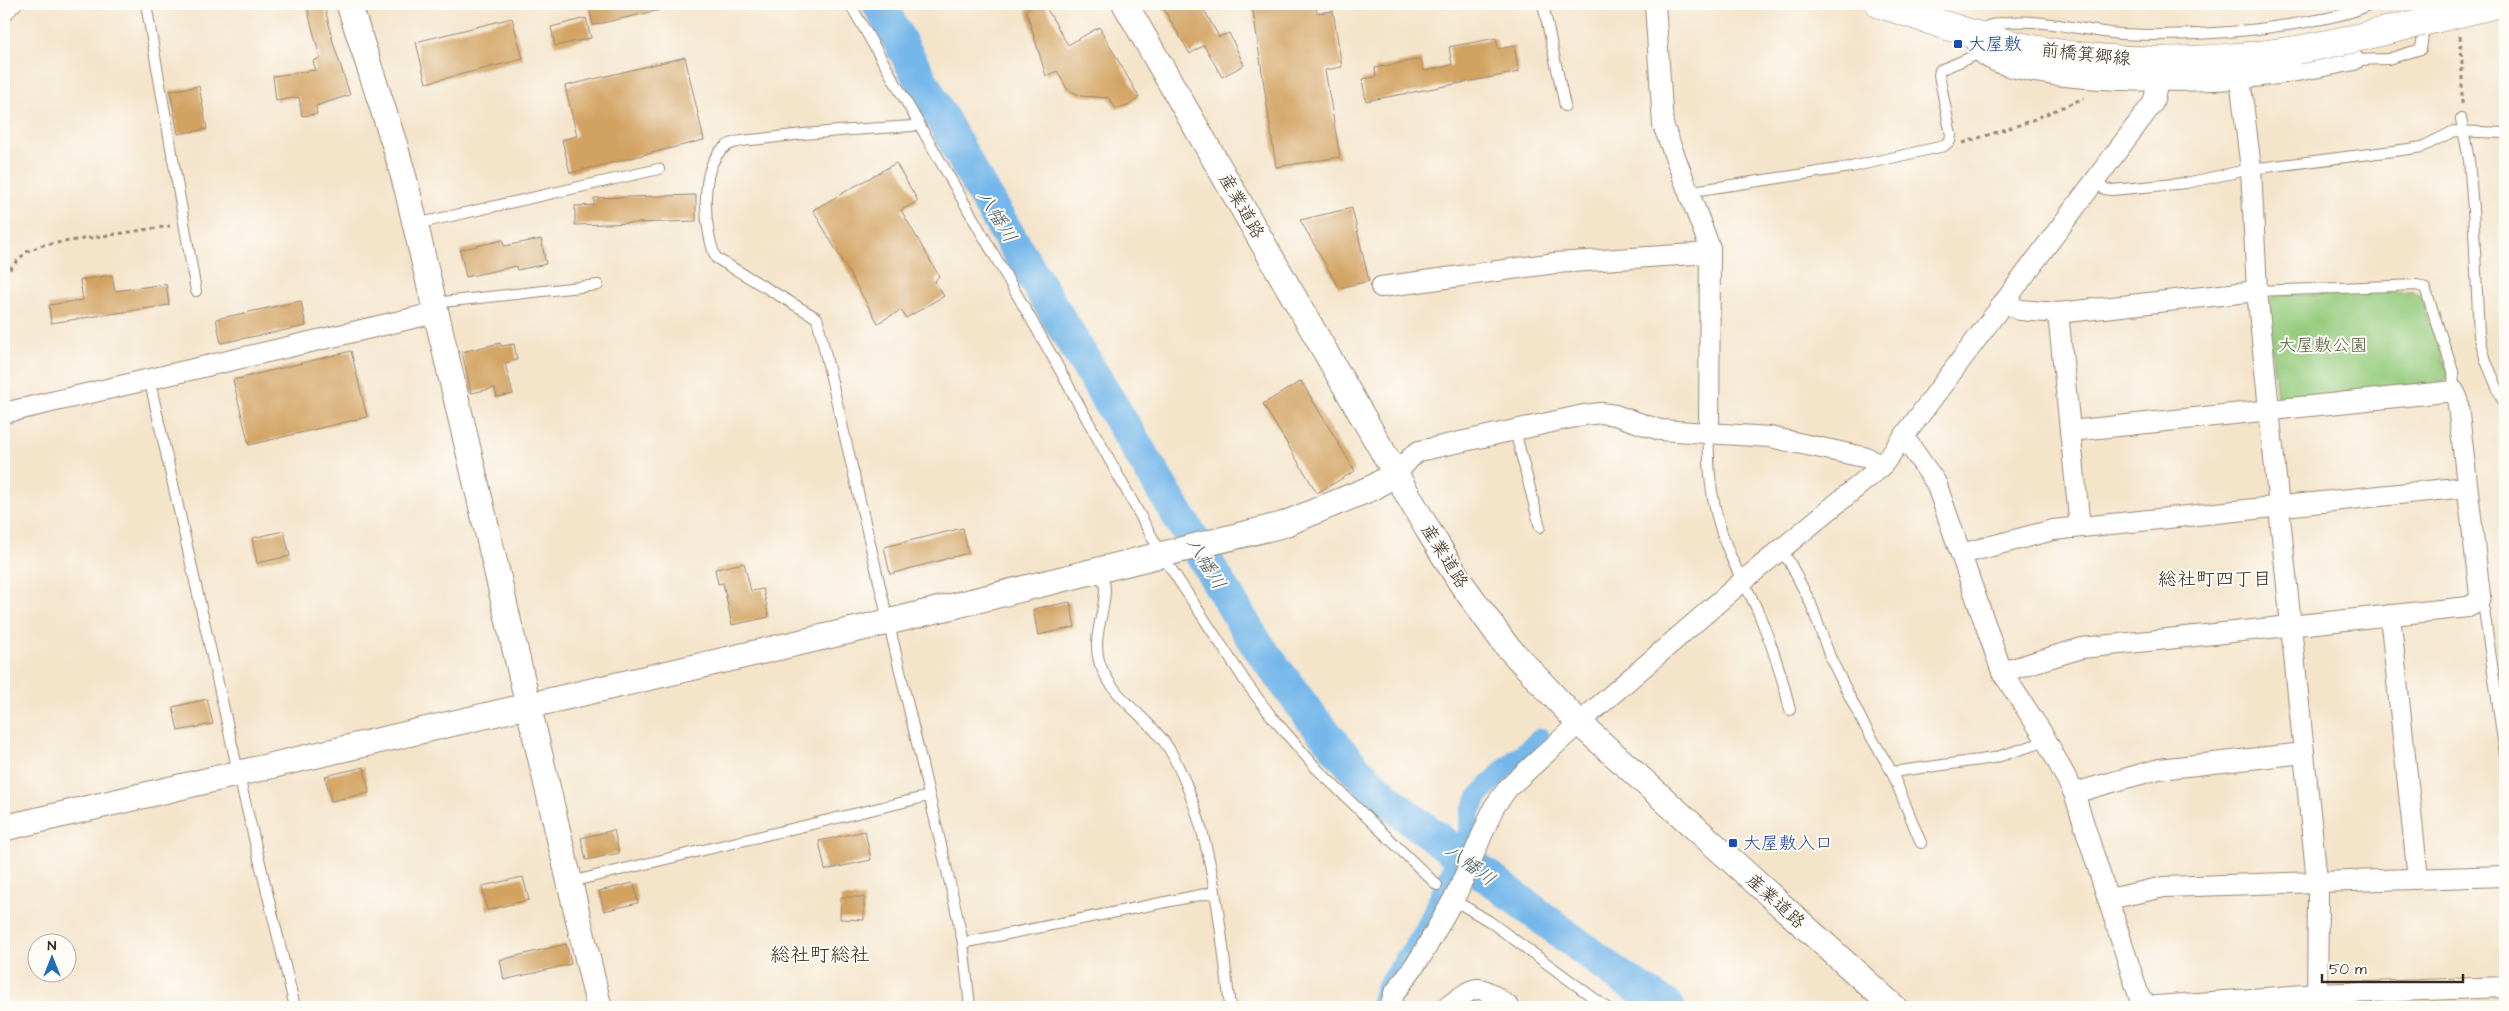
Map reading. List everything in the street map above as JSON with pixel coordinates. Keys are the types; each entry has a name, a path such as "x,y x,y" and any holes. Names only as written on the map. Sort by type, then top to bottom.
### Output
{"main road":[{"name":"前橋箕郷線","path":"1880,4 1978,44 2150,61 2236,59 2297,50 2497,4"}],"street":[{"path":"349,4 396,146 599,1007"},
{"name":"産業道路","path":"1125,4 1396,474 1442,552 1482,613 1534,677 1579,723 1894,1007"},
{"path":"1655,4 1661,115 1666,135 1690,194 1710,253 1709,434"},
{"path":"1978,44 2000,64 2017,68 2105,79 2158,82 2240,78 2302,71 2354,60"},
{"path":"2240,78 2251,170 2258,291 2278,507 2292,626 2317,881 2317,1000"},
{"path":"1390,1007 1394,994 1422,955 1455,895 1494,807 1508,788 1579,723 1744,580 1881,467 2153,103 2158,82"},
{"path":"1381,287 1555,263 1710,253"},
{"path":"2004,302 2020,310 2058,313 2258,291"},
{"path":"4,412 434,308"},
{"path":"2058,313 2080,527"},
{"path":"2002,672 2074,649 2468,607 2479,601 2480,595 2457,397 2454,391 2070,431"},
{"path":"4,828 888,622 1282,525 1306,517 1374,487 1396,474 1404,467 1410,456 1419,451 1584,415 1601,413 1615,415 1660,430 1787,440 1868,458 1881,467"},
{"path":"1904,437 1932,474 2002,672 2047,741 2074,793 2140,999 2149,1006 2317,1000 2505,987"},
{"path":"1961,554 2039,533 2080,527 2466,487"},
{"path":"2390,615 2418,878"},
{"path":"2074,793 2159,769 2304,753"},
{"path":"2109,899 2164,886 2505,876"},
{"path":"1447,1007 1471,989 1477,988 1488,991 1509,1007"}],"lane":[{"path":"4,18 17,4"},
{"path":"146,4 196,291"},
{"path":"850,4 1167,554 1271,717 1317,769 1438,885"},
{"path":"1543,4 1565,106"},
{"path":"1690,194 1699,190 1851,167 1944,146 1950,141 1940,70 1978,44 1982,29 2001,23 2036,24 2120,34 2170,35 2244,31 2343,15 2371,4"},
{"path":"2354,60 2388,59 2421,49 2423,17 2415,4"},
{"path":"2462,120 2462,132 2469,160 2473,209 2479,335 2486,360 2505,406"},
{"path":"918,123 913,126 827,130 730,144 713,160 708,174 708,227 716,258 817,318 964,944 970,1007"},
{"path":"2095,180 2104,189 2112,190 2186,183 2251,170 2409,150 2422,147 2454,131 2505,133"},
{"path":"415,224 659,169"},
{"path":"434,308 598,285"},
{"path":"2258,291 2417,285 2425,288 2453,371 2454,391"},
{"path":"149,378 238,772 295,1007"},
{"path":"1514,431 1540,527"},
{"path":"1709,434 1708,464 1718,521 1730,556 1744,580 1761,618 1784,684 1790,710"},
{"path":"1780,551 1789,561 1811,604 1830,657 1863,723 1892,772 1920,843"},
{"path":"1099,570 1104,589 1098,632 1099,662 1112,689 1144,720 1172,754 1184,778 1199,819 1214,892 1230,1007"},
{"path":"2479,601 2484,610 2505,754"},
{"path":"1892,772 1994,758 2047,741"},
{"path":"570,882 929,796"},
{"path":"964,944 1214,892"},
{"path":"1455,895 1606,1007"}],"path":[{"path":"2458,30 2462,61 2462,120"},
{"path":"1950,141 1960,144 2025,123 2096,93 2104,85 2105,79"},
{"path":"4,275 26,252 43,245 184,224"}],"green space":[{"name":"大屋敷公園","path":"2413,291 2421,296 2448,374 2444,382 2284,400 2277,397 2266,304 2273,296"}],"building":[{"path":"306,4 324,4 333,42 350,95 316,106 317,114 302,116 299,97 276,101 273,76 316,70 313,61 320,58"},
{"path":"588,4 659,4 660,10 593,25"},
{"path":"1037,4 1044,4 1068,45 1099,27 1139,97 1128,106 1116,109 1109,98 1081,96 1067,89 1057,71 1046,76 1026,10"},
{"path":"1161,4 1201,4 1219,37 1229,33 1244,65 1222,77 1204,45 1190,54"},
{"path":"1252,4 1316,4 1317,13 1333,11 1342,67 1325,70 1340,157 1276,167"},
{"path":"512,18 523,59 426,83 416,42"},
{"path":"586,18 591,38 555,46 551,27"},
{"path":"1496,38 1498,49 1514,46 1519,72 1366,101 1362,79 1376,77 1375,68 1421,59 1424,71 1452,65 1449,47"},
{"path":"685,57 704,140 570,173 562,140 577,136 565,86"},
{"path":"199,86 207,129 178,134 170,91"},
{"path":"896,163 918,201 901,210 939,276 935,281 944,296 906,318 901,310 878,323 813,210"},
{"path":"696,195 696,221 575,225 575,206 594,205 594,198"},
{"path":"1352,208 1369,281 1339,288 1300,220"},
{"path":"541,239 546,264 517,270 516,266 466,277 460,250 503,240 504,246"},
{"path":"112,275 115,291 166,284 169,305 51,323 49,305 83,300 80,280"},
{"path":"301,301 306,326 221,343 216,319"},
{"path":"500,343 501,346 514,344 517,360 505,363 513,394 497,397 495,388 471,393 462,352"},
{"path":"351,351 367,417 249,445 233,380"},
{"path":"1301,381 1355,471 1317,493 1263,404"},
{"path":"963,528 968,553 890,574 884,547"},
{"path":"284,531 290,556 257,563 252,538"},
{"path":"744,563 751,591 763,589 769,617 732,625 723,583 718,584 715,569"},
{"path":"1070,602 1075,627 1038,635 1033,609"},
{"path":"207,699 213,724 178,731 173,707"},
{"path":"364,767 369,793 331,801 325,776"},
{"path":"614,830 619,853 586,860 581,838"},
{"path":"865,831 871,860 825,870 819,841"},
{"path":"523,877 529,900 487,910 482,886"},
{"path":"634,883 638,903 604,911 599,891"},
{"path":"841,897 864,897 864,920 840,919"},
{"path":"566,944 571,964 504,980 500,960"}],"waterway":[{"name":"八幡川","path":"879,4 984,195 1253,639 1310,716 1354,768 1398,809 1618,975 1668,1007"},
{"path":"1379,1007 1385,988 1423,933 1468,833 1470,813 1479,795 1507,766 1541,738"}],"place":[{"name":"大屋敷","path":"1958,44"},
{"name":"大屋敷入口","path":"1733,843"}],"district":[{"name":"総社町四丁目","path":"2215,578"},
{"name":"総社町総社","path":"820,954"}]}
